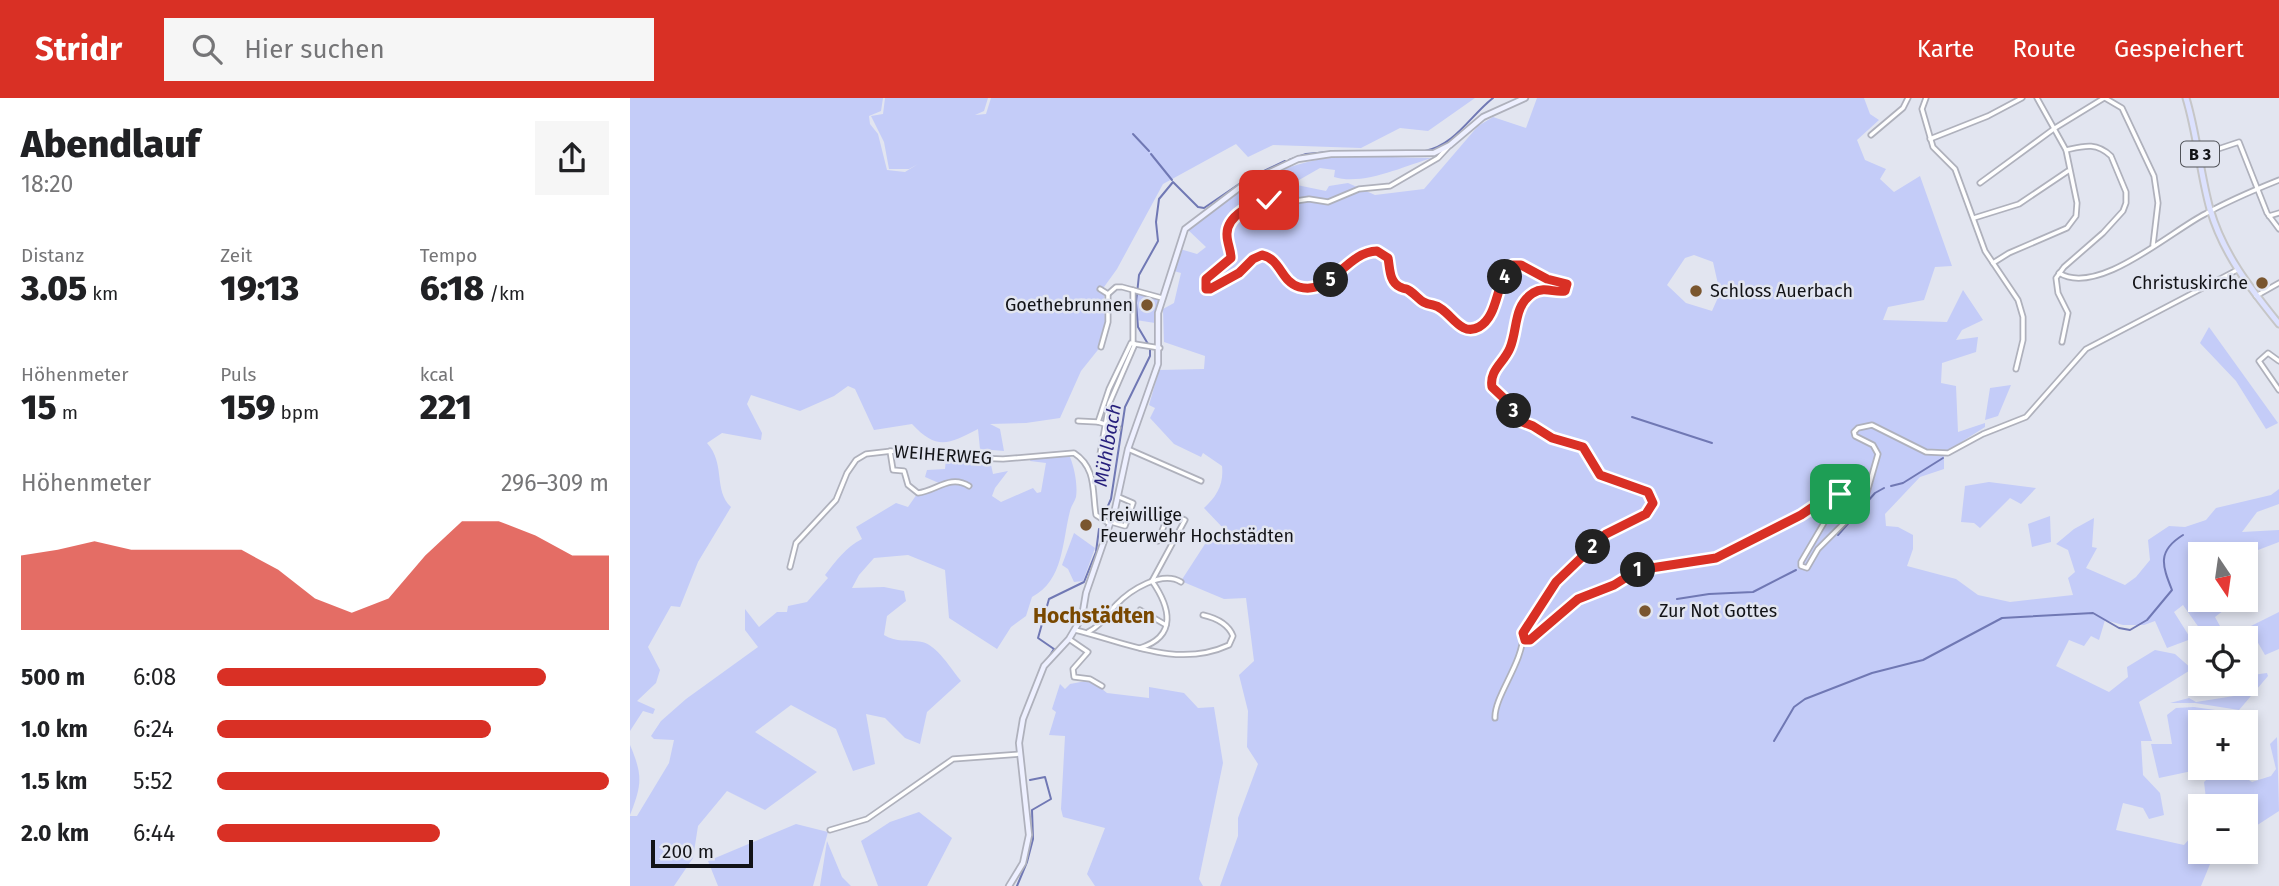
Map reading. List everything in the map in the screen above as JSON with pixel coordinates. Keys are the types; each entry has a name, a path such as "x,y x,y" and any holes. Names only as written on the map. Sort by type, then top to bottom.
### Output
{"main road":[{"path":"1009,886 1023,863 1027,845 1029,821 1020,754 1023,719 1044,666 1069,639 1082,617 1086,593 1118,497 1128,449 1158,363 1160,348 1157,317 1185,229 1222,199 1255,179 1298,159 1312,156 1425,155 1439,152 1483,117 1525,98"},
{"name":"B 3","path":"2186,98 2211,211 2222,241 2237,270 2279,324"}],"street":[{"path":"1871,135 1894,117 1908,98"},
{"path":"1926,98 1922,109 1930,139 1936,152 1955,169 1982,244 2012,289 2023,317 2016,369"},
{"path":"1930,139 1988,116 2022,98"},
{"path":"1993,263 2070,225 2077,207 2066,150 2037,98"},
{"path":"1980,183 2055,128 2105,98 2122,108 2154,176 2158,203 2153,246"},
{"path":"2200,155 2239,142 2269,216 2279,229"},
{"path":"1450,145 1438,159 1386,187 1359,189 1328,202 1309,199 1289,202 1269,200 1249,206 1236,217 1227,231 1231,255 1229,260 1206,279 1204,287 1207,290 1212,288 1239,273 1253,259 1262,255 1273,259 1295,285 1309,287 1334,279 1355,257 1377,251 1388,258 1390,275 1398,286 1411,292 1421,302 1443,309 1462,328 1472,329 1481,326 1488,318 1507,271 1513,265 1521,265 1547,279 1563,281 1568,286 1565,291 1542,289 1525,300 1516,318 1510,350 1492,376 1492,387 1511,405 1520,421 1552,438 1583,447 1597,472 1605,478 1648,492 1653,503 1646,514 1606,534 1556,582 1523,633 1525,640 1512,677 1495,709 1495,719"},
{"path":"2062,342 2068,313 2056,286 2059,273 2110,226 2123,211 2126,198 2110,156 2105,151 2095,145 2066,150"},
{"path":"1974,218 2019,204 2069,170"},
{"path":"2059,273 2083,278 2107,273 2211,211 2279,180"},
{"path":"2269,216 2279,213"},
{"path":"1525,640 1536,635 1578,599 1614,585 1638,570 1710,561 1801,515 1829,496 1831,479 1836,475 1842,483 1838,499 1803,558 1802,568 1809,567 1823,545 1862,506 1869,492 1870,476 1878,452 1873,445 1855,436 1854,432 1858,428 1872,425 1926,452 1948,453 1983,434 2026,417 2087,349 2237,270"},
{"path":"2256,296 2279,283"},
{"path":"1101,347 1108,322 1108,294 1116,287 1163,298"},
{"path":"1100,289 1108,294"},
{"path":"1100,454 1100,423 1133,344 1137,290"},
{"path":"1133,344 1160,348"},
{"path":"2279,361 2268,353 2259,361 2279,390"},
{"path":"1078,421 1118,428"},
{"path":"1128,449 1201,481"},
{"path":"892,451 889,452 893,470 904,471 908,485 918,493 928,491 943,482 963,482 969,486"},
{"name":"WEIHERWEG","path":"790,566 796,543 836,500 847,473 856,460 873,452 1003,459 1074,453 1082,459 1092,476 1095,513 1110,523"},
{"path":"1110,523 1124,527 1133,503 1118,497"},
{"path":"1152,581 1185,520 1169,513 1158,541"},
{"path":"1088,632 1100,625 1118,603 1152,581 1171,577 1181,582"},
{"path":"1138,648 1159,638 1166,625 1167,608 1152,581"},
{"path":"1140,610 1166,625"},
{"path":"1075,629 1138,648 1193,656 1231,643 1233,636 1220,620 1203,615"},
{"path":"1069,639 1087,652 1073,669 1073,677 1090,679 1102,686"},
{"path":"1151,643 1153,651"},
{"path":"830,830 867,819 953,759 1020,754"}],"shaded area":[{"path":"630,98 883,98 881,111 869,116 870,124 878,134 887,170 905,172 918,164 909,169 889,169 884,142 871,116 883,114 885,98 988,98 984,111 975,115 986,114 991,98 1475,98 1428,131 1400,128 1361,148 1273,145 1248,157 1236,144 1163,184 1117,269 1104,287 1105,322 1101,346 1081,371 1060,418 990,424 1000,429 1004,451 980,449 978,429 944,442 929,438 912,424 874,430 855,389 848,386 834,396 800,411 751,395 747,404 762,433 761,440 722,433 707,443 716,459 722,493 731,507 698,562 680,607 671,606 648,647 660,670 656,683 637,701 655,709 653,714 643,711 630,731"},
{"path":"1537,98 1864,98 1870,114 1879,120 1857,140 1865,160 1886,169 1880,179 1894,192 1920,176 1952,266 1935,267 1924,300 1888,307 1883,320 1947,322 1963,290 1983,320 1962,330 1956,340 1978,337 1976,352 1942,363 1941,383 1956,386 1958,432 1985,423 1985,427 1944,453 1944,469 1920,477 1885,514 1886,526 1898,527 1913,535 1913,549 1907,566 1956,579 1978,595 2010,602 2073,595 2068,578 2075,572 2068,550 2056,544 2074,529 2094,518 2092,547 2097,548 2086,568 2125,585 2136,577 2150,560 2148,540 2169,526 2185,527 2206,520 2216,508 2271,495 2279,489 2279,504 2257,512 2242,532 2279,530 2279,542 2258,550 2258,542 2188,542 2188,612 2221,612 2215,617 2220,626 2198,626 2183,605 2174,612 2188,634 2188,640 2167,648 2155,621 2144,625 2123,625 2105,620 2099,640 2091,636 2084,646 2069,640 2056,666 2109,692 2128,677 2127,667 2155,650 2175,654 2188,665 2188,671 2139,702 2152,741 2141,741 2143,775 2160,793 2164,815 2149,819 2143,808 2123,803 2116,830 2184,845 2188,840 2188,864 2210,864 2201,886 1220,886 1238,836 1238,818 1258,764 1247,747 1248,711 1239,675 1254,661 1246,598 1224,599 1181,581 1205,544 1223,528 1204,508 1219,489 1222,466 1203,453 1201,457 1174,444 1150,418 1155,408 1149,405 1159,370 1204,369 1205,356 1164,342 1163,309 1174,303 1181,273 1174,271 1180,249 1197,254 1206,247 1187,229 1254,183 1310,161 1368,156 1432,158 1358,179 1334,177 1335,170 1320,168 1292,184 1326,191 1329,186 1348,183 1375,195 1424,189 1478,126 1493,117 1526,128","holes":["1694,255 1713,262 1720,293 1712,311 1686,303 1667,285 1685,258"]},
{"path":"1138,292 1159,298 1155,323 1136,320"},
{"path":"2209,327 2278,423 2266,429 2236,381 2200,343"},
{"path":"2011,385 1998,416 1985,420 1990,388"},
{"path":"1069,455 1075,475 1076,497 1056,570 1042,590 1032,597 1026,616 1011,627 997,649 949,618 945,570 908,555 874,558 852,588 884,587 904,591 906,601 887,616 884,635 893,639 928,644 938,652 961,681 927,712 920,744 905,738 885,718 866,714 875,764 853,771 836,729 791,705 755,732 817,772 765,810 727,791 698,826 693,858 674,886 630,886 630,816 637,816 669,763 674,740 654,739 651,736 661,721 686,699 758,647 745,630 745,609 759,627 777,612 787,612 788,606 807,602 828,578 825,575 837,560 862,539 856,527 896,503 908,507 917,494 926,493 939,483 925,477 927,470 945,469 946,459 990,460 993,474 1008,471 992,496 1001,502 1033,488 1037,493 1041,492 1046,463 1030,461 1031,459"},
{"path":"1989,482 2036,488 2021,504 2010,498 1980,528 1974,523 1961,522 1965,486"},
{"path":"2050,516 2051,542 2032,547 2028,524"},
{"path":"1074,533 1095,548 1083,581 1074,582 1068,569 1062,565"},
{"path":"2279,612 2279,649 2265,655 2258,643 2258,626 2251,626"},
{"path":"2267,673 2268,676 2258,688 2258,674"},
{"path":"1091,680 1107,693 1149,698 1149,687 1184,693 1198,708 1214,707 1223,763 1199,879 1203,886 1095,886 1087,874 1105,828 1063,817 1061,809 1065,736 1049,735 1056,712 1052,709 1060,684 1065,689 1070,684"},
{"path":"2251,696 2239,710 2195,703 2170,703 2189,698 2196,702"},
{"path":"2176,708 2215,710 2188,710 2188,772 2159,778 2151,744 2172,744 2167,715"},
{"path":"2277,737 2279,811 2258,825 2258,794 2205,794 2206,780 2252,782 2271,776 2276,769 2270,744"},
{"path":"630,745 639,780 630,815"},
{"path":"919,812 952,838 927,886 878,886 861,841 890,822"},
{"path":"796,824 828,832 813,886 718,886 708,861"},
{"path":"827,841 842,877 851,886 820,886"}],"waterway":[{"name":"Mühlbach","path":"1425,151 1436,148 1454,136 1493,98"},
{"name":"Mühlbach","path":"1133,134 1149,151"},
{"name":"Mühlbach","path":"1338,152 1381,151"},
{"name":"Mühlbach","path":"1289,160 1306,154 1329,152"},
{"name":"Mühlbach","path":"1151,154 1172,180"},
{"name":"Mühlbach","path":"1148,344 1138,327 1136,303 1139,275 1158,241 1156,222 1159,199 1173,182 1198,207 1204,208 1245,180 1285,161"},
{"path":"1112,305 1116,307 1118,303 1131,301"},
{"name":"Mühlbach","path":"1103,517 1111,499 1125,407 1150,356 1150,349"},
{"path":"1632,417 1712,443"},
{"path":"1891,486 1903,483 1943,458"},
{"path":"1838,535 1875,493 1884,488"},
{"name":"Mühlbach","path":"1049,657 1054,649 1038,638 1049,599 1084,582 1096,552 1099,529"},
{"path":"1774,741 1794,707 1805,699 1872,673 1923,660 2002,618 2093,613 2119,628 2130,630 2147,620 2172,590 2164,566 2165,553 2183,535"},
{"path":"1677,599 1753,592 1796,570"},
{"name":"Mühlbach","path":"1033,688 1039,674"},
{"name":"Mühlbach","path":"1017,886 1033,839 1032,810 1051,799 1045,777 1030,780"}],"place":[{"name":"Christuskirche","path":"2262,283"},
{"name":"Schloss Auerbach","path":"1696,291"},
{"name":"Goethebrunnen","path":"1147,305"},
{"name":"Freiwillige Feuerwehr Hochstädten","path":"1086,525"},
{"name":"Zur Not Gottes","path":"1645,611"}],"district":[{"name":"Hochstädten","path":"1094,616"}],"route":[{"path":"1269,200 1249,206 1231,223 1227,233 1231,258 1206,279 1204,287 1207,290 1239,273 1253,259 1262,255 1273,259 1291,283 1305,288 1334,279 1358,255 1377,251 1388,258 1390,275 1398,286 1411,292 1421,302 1443,309 1462,328 1475,329 1488,318 1507,271 1513,265 1521,265 1547,279 1567,284 1565,291 1542,289 1525,300 1516,318 1510,350 1497,366 1491,385 1498,395 1511,405 1520,421 1552,438 1583,447 1597,472 1605,478 1648,492 1653,503 1646,514 1606,534 1556,582 1545,595 1534,619 1523,633 1525,640 1530,640 1553,622 1572,602 1614,585 1638,570 1710,561 1801,515 1829,496 1832,477 1838,476 1842,481 1840,494"}]}
